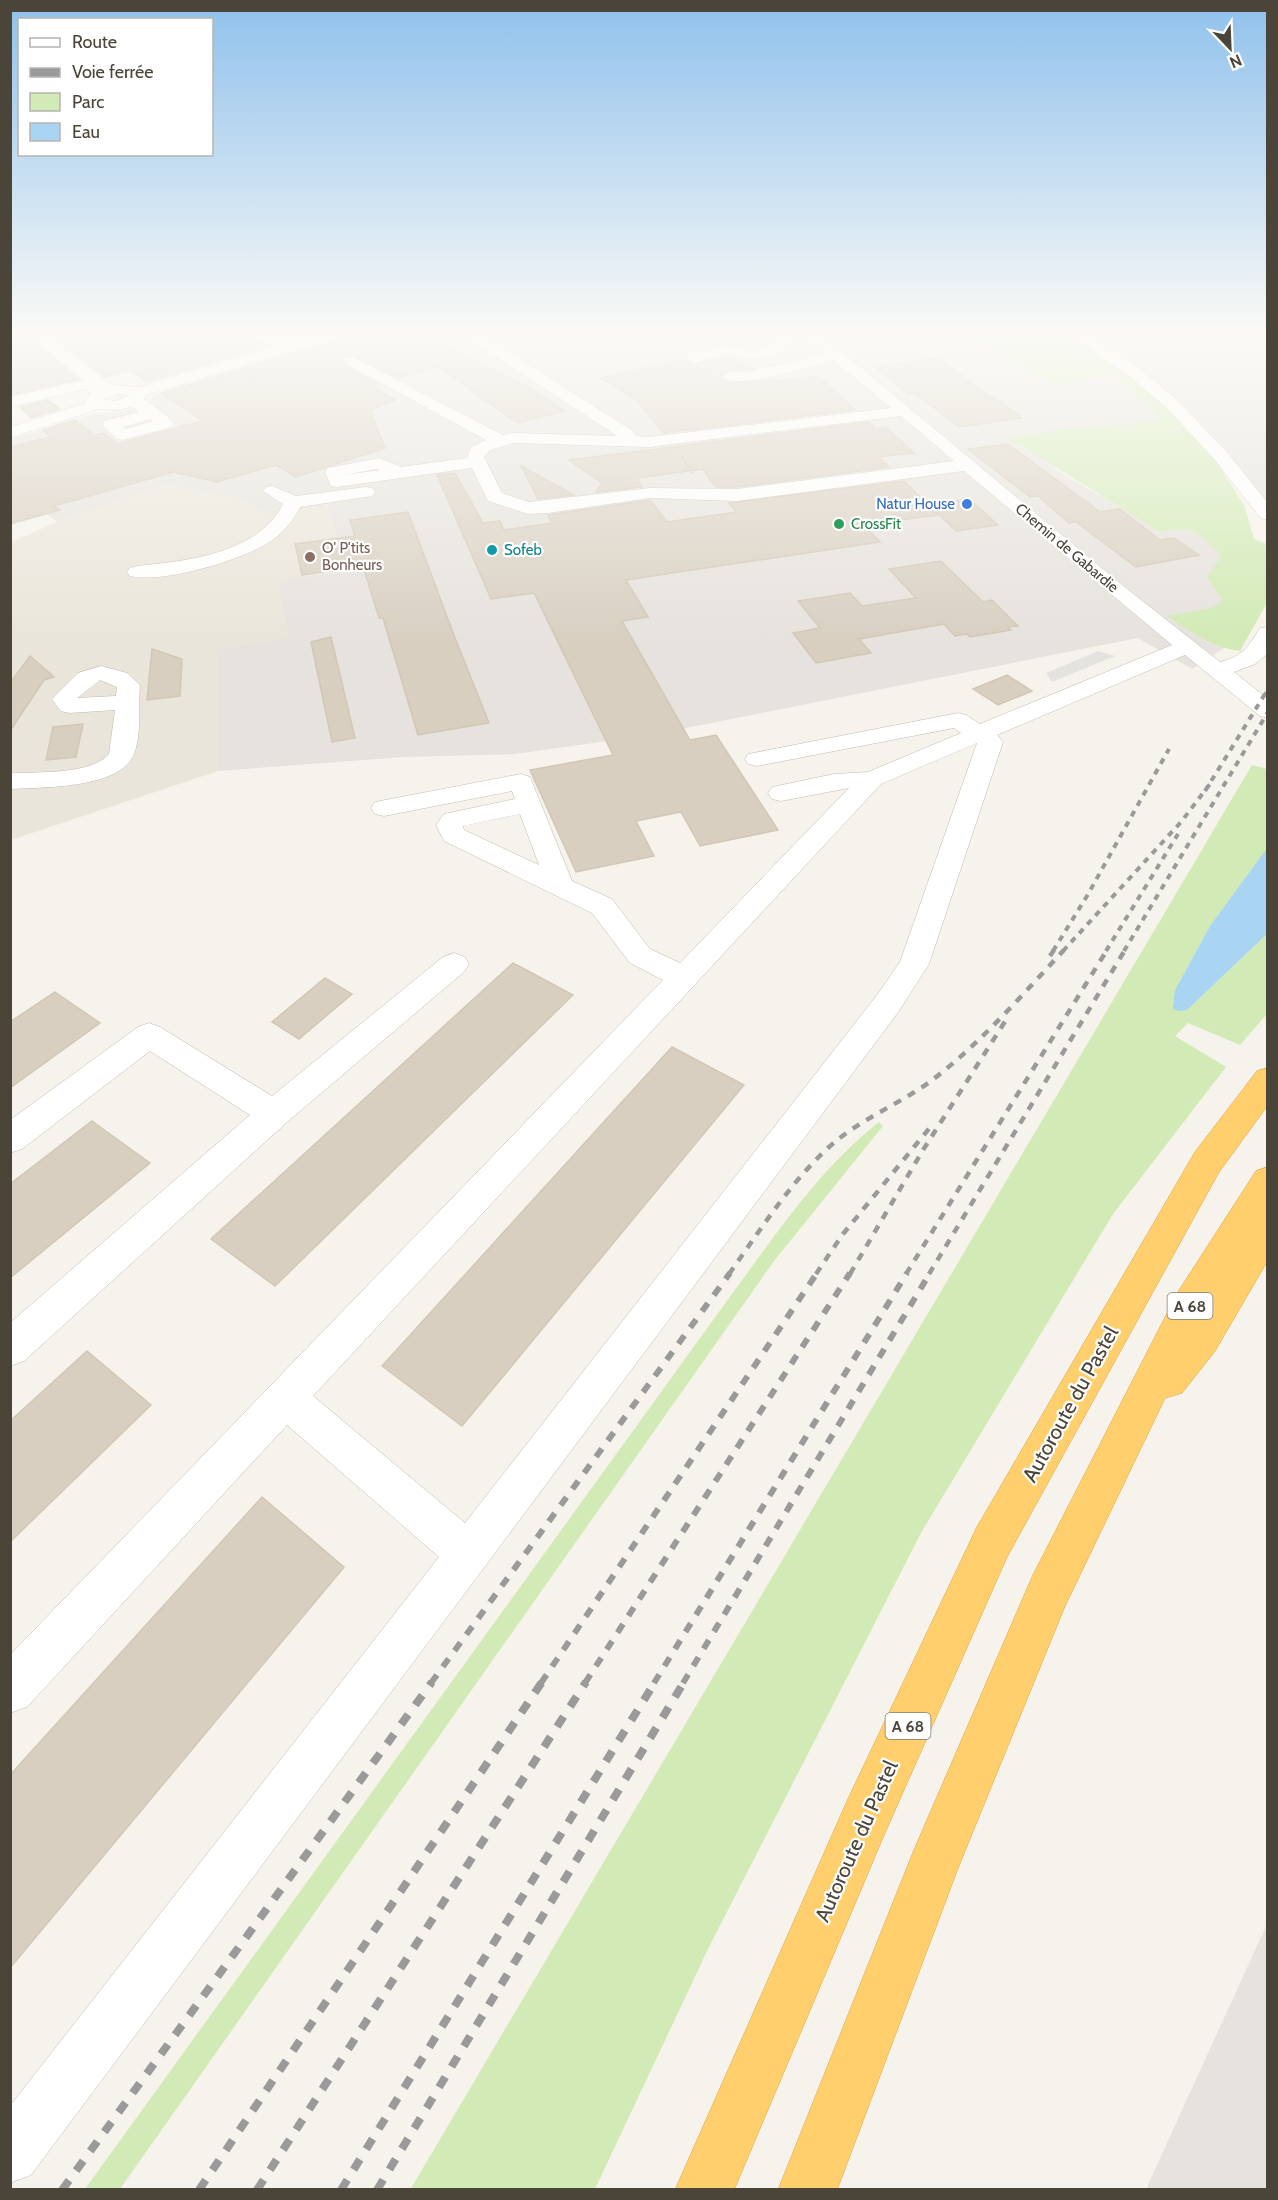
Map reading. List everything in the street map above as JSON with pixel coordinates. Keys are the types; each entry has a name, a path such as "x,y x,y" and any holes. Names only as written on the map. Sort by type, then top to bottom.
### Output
{"highway":[{"name":"A 68","path":"1143,1277 1207,1162 1268,1080"},
{"name":"A 68","path":"1143,1277 1268,1110"},
{"name":"A 68","path":"807,2190 932,1868 1048,1591 1191,1304 1268,1180"},
{"path":"1123,1438 1201,1338 1268,1226"},
{"name":"Autoroute du Pastel","path":"704,2190 866,1817 992,1542 1100,1348 1143,1277"}],"street":[{"path":"494,437 500,440"},
{"path":"628,437 630,442"},
{"path":"696,437 630,442 513,438 500,440 477,452 475,457 495,497 513,505 528,508 650,493 710,495 758,492 967,465"},
{"name":"Chemin de Gabardie","path":"934,437 1188,648 1268,711"},
{"path":"1202,437 1268,514"},
{"path":"399,473 480,470"},
{"path":"273,491 301,501 480,470"},
{"path":"294,535 301,501"},
{"path":"137,572 167,569 236,551 256,542 278,526 301,501"},
{"path":"1215,669 1248,662 1255,656 1268,633"},
{"path":"781,794 834,782 872,779 1171,652 1188,648"},
{"path":"10,781 84,775 114,765 121,754 126,702"},
{"path":"10,2154 881,1012 914,964 991,742 958,720 757,759"},
{"path":"10,1690 682,977 872,779"},
{"path":"384,808 520,782 560,885"},
{"path":"530,804 453,820 449,825 450,831 602,906 640,957 682,977"},
{"path":"10,1348 274,1114 454,964"},
{"path":"10,1139 149,1035 274,1114"},
{"path":"285,1398 468,1554"}],"path":[{"path":"669,440 710,495"}],"shaded area":[{"path":"19,437 1027,437 1009,440 1023,446 1066,476 1130,512 1158,532 1223,523 1231,581 1224,648 1192,669 1138,638 651,735 515,754 404,757 218,771 217,649 289,638 278,582 346,572 327,504 269,517 247,500 169,485 57,522 11,483 11,439"},
{"path":"1198,437 1267,437 1267,510"},
{"path":"169,485 247,500 269,517 327,504 346,572 290,638 217,649 218,771 11,840 11,542 57,522"},
{"path":"1098,651 1115,656 1052,682 1046,673"},
{"path":"1267,1924 1267,2189 1146,2189"}],"green space":[{"path":"1007,437 1197,437 1208,449 1244,505 1254,539 1267,544 1267,603 1240,651 1210,642 1167,616 1211,608 1223,601 1207,577 1221,556 1206,541 1194,532 1180,530 1158,532"},
{"path":"1252,765 1267,769 1267,848 1210,926 1175,990 1187,1010 1267,934 1267,1014 1240,1045 1188,1023 1175,1036 1226,1067 1113,1214 922,1531 708,1949 595,2189 410,2190"},
{"path":"879,1122 883,1126 774,1261 120,2189 85,2189 798,1205 836,1161"}],"water":[{"path":"1267,848 1267,934 1187,1010 1173,1009 1175,990 1210,926"}],"building":[{"path":"50,437 109,437 118,444 145,437 381,437 385,448 296,477 276,465 217,482 173,472 54,506 60,510 10,524 10,447"},
{"path":"753,437 896,437 914,453 879,457 889,467 737,487 716,487 703,469 637,478 642,487 596,492 602,483 569,460"},
{"path":"1008,444 1100,512 1120,509 1160,540 1174,538 1199,555 1136,567 1076,522 1069,523 1038,496 1030,497 968,449"},
{"path":"521,466 574,495 538,499"},
{"path":"455,473 483,523 500,521 504,530 552,523 548,515 650,500 667,522 737,512 729,503 904,481 938,515 863,525 880,542 626,580 648,617 622,621 690,740 716,735 778,830 700,846 681,812 636,821 654,856 576,872 530,770 613,755 534,593 491,599 437,475"},
{"path":"969,499 998,525 956,531 928,504"},
{"path":"408,512 489,723 418,735 383,618 379,618 363,566 302,575 295,544 355,536 350,520"},
{"path":"941,561 983,602 992,600 1018,626 1008,627 1011,630 970,637 967,634 955,636 944,624 859,639 871,653 816,663 793,633 820,628 798,601 850,593 862,606 916,598 889,569"},
{"path":"331,637 355,738 332,742 311,642"},
{"path":"152,649 182,659 180,696 147,700"},
{"path":"30,656 54,677 44,680 10,731 10,683"},
{"path":"1007,675 1032,691 998,705 973,689"},
{"path":"83,724 76,757 46,760 53,727"},
{"path":"513,963 573,995 275,1286 211,1239"},
{"path":"325,978 352,994 299,1039 272,1022"},
{"path":"55,992 100,1023 10,1088 10,1022"},
{"path":"672,1047 744,1085 462,1426 382,1366"},
{"path":"92,1121 150,1163 10,1278 10,1184"},
{"path":"87,1351 151,1405 10,1542 10,1421"},
{"path":"262,1497 344,1567 10,1968 10,1775"}],"railway":[{"path":"1264,696 1268,689"},
{"path":"1206,789 1265,694"},
{"path":"1124,951 1268,712"},
{"path":"1053,951 1087,896 1169,749"},
{"path":"1206,789 1210,784"},
{"path":"1063,951 1181,822 1206,789"},
{"path":"1106,951 1178,834"},
{"path":"1050,956 1054,950"},
{"path":"729,1274 787,1193 828,1148 852,1129 931,1081 967,1051 1064,950"},
{"path":"906,1274 1107,950"},
{"path":"929,1274 1125,950"},
{"path":"850,1274 923,1150 1006,1020"},
{"path":"816,1274 843,1234 932,1125"},
{"path":"431,1683 730,1273"},
{"path":"541,1683 817,1273"},
{"path":"585,1683 850,1273"},
{"path":"654,1683 907,1273"},
{"path":"683,1683 930,1273"},
{"path":"62,2190 432,1682"},
{"path":"199,2190 542,1682"},
{"path":"257,2190 586,1682"},
{"path":"341,2190 655,1682"},
{"path":"377,2190 684,1682"}],"place":[{"name":"Natur House","path":"967,504"},
{"name":"CrossFit","path":"839,524"},
{"name":"Sofeb","path":"492,550"},
{"name":"O' P'tits Bonheurs","path":"310,557"}]}
